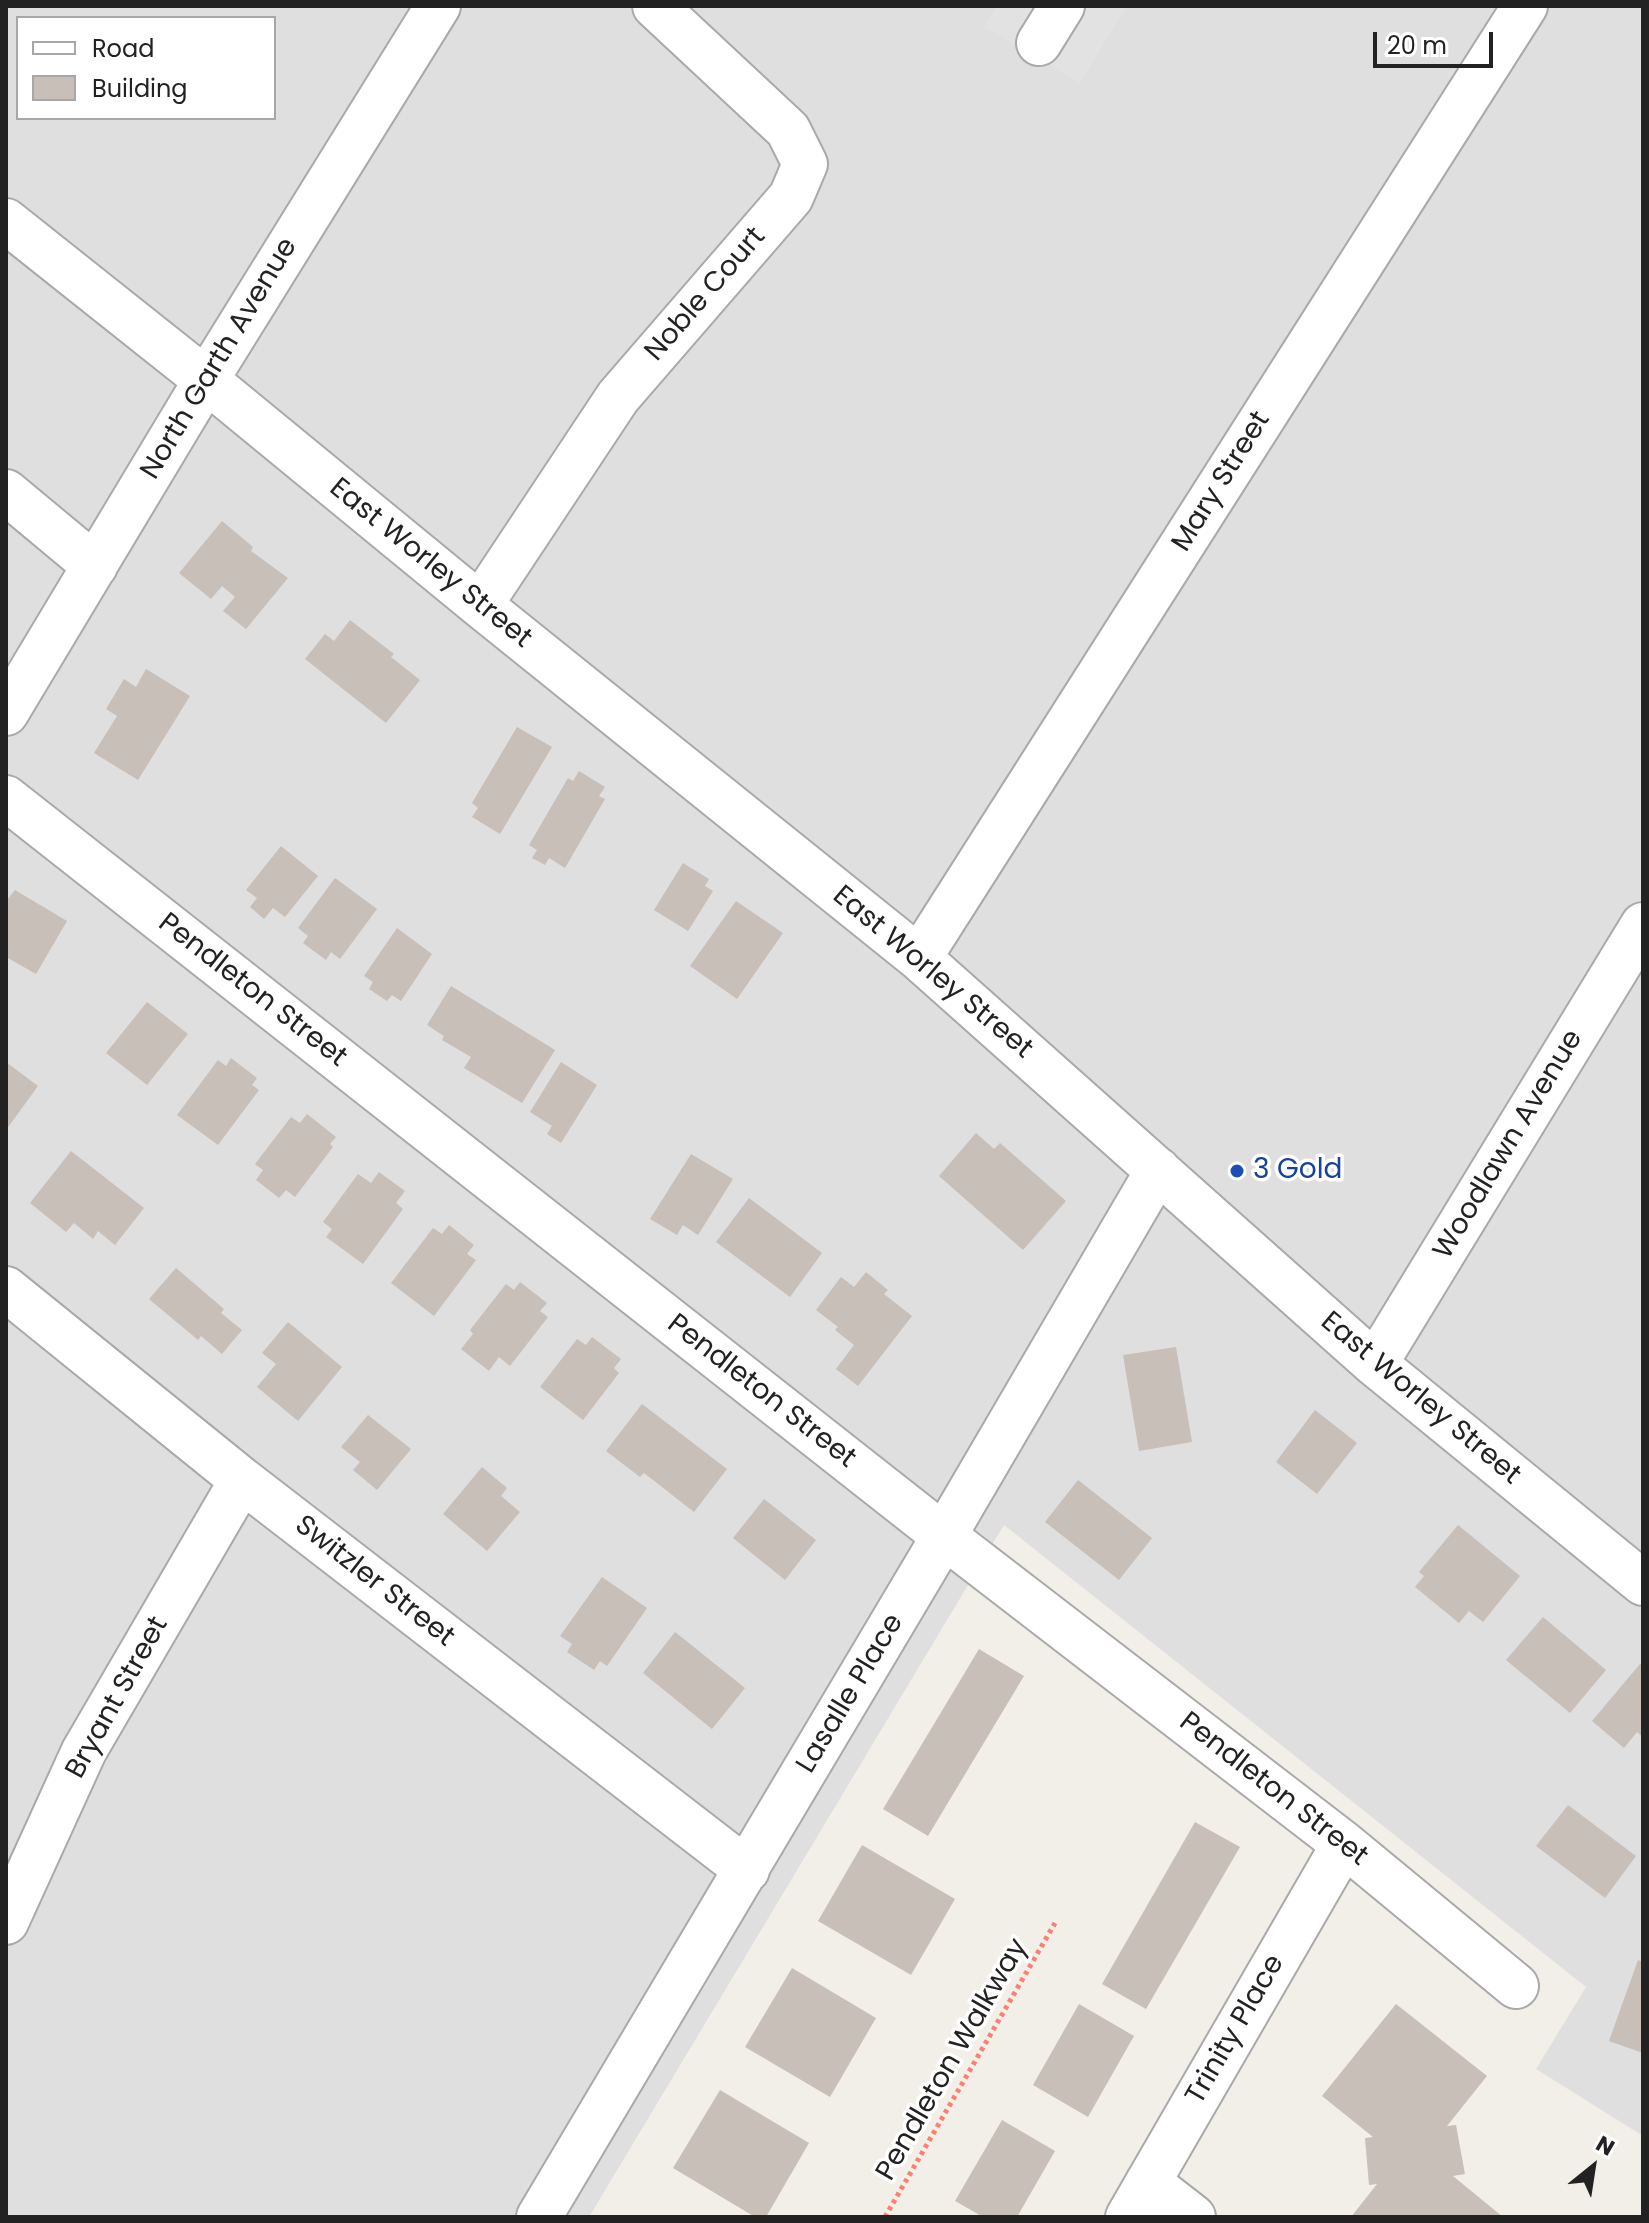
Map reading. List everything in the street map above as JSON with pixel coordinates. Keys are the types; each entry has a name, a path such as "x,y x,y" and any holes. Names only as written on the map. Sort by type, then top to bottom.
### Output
{"street":[{"name":"North Garth Avenue","path":"6,713 206,380 438,6"},
{"name":"Noble Court","path":"480,605 618,397 791,197 805,164 788,130 655,6"},
{"path":"1039,43 1062,6"},
{"name":"Mary Street","path":"919,958 1525,6"},
{"name":"East Worley Street","path":"6,221 919,958 1375,1364 1643,1583"},
{"path":"6,492 95,566"},
{"name":"Pendleton Street","path":"6,798 944,1536 1344,1844 1516,1986"},
{"name":"Woodlawn Avenue","path":"1375,1364 1643,925"},
{"name":"Lasalle Place","path":"539,2217 747,1870 1158,1170"},
{"name":"Switzler Street","path":"6,1289 242,1480 747,1870"},
{"name":"Bryant Street","path":"6,1922 84,1751 242,1480"},
{"name":"Trinity Place","path":"1138,2199 1344,1844"},
{"path":"1138,2199 1193,2217"}],"path":[{"name":"Pendleton Walkway","path":"885,2217 1055,1923"}],"shaded area":[{"path":"6,6 1643,6 1643,2136 1536,2069 1586,1987 1004,1525 589,2217 6,2217"},
{"path":"996,6 1127,6 1080,83 984,27"}],"building":[{"path":"222,521 253,547 251,551 288,578 246,629 223,611 235,597 222,586 211,599 179,573"},
{"path":"350,620 394,654 391,657 420,680 386,723 305,659 325,634 334,641"},
{"path":"146,669 190,696 138,780 94,753 117,716 106,709 124,679 136,687"},
{"path":"517,727 552,747 500,834 472,817 478,808 472,803"},
{"path":"579,771 605,787 599,796 605,799 565,868 549,858 545,865 532,858 537,850 529,845 568,778 573,781"},
{"path":"281,846 318,876 285,917 273,908 264,919 250,907 257,898 246,890"},
{"path":"683,863 709,879 705,886 713,891 688,931 654,910"},
{"path":"335,878 377,909 340,959 331,952 326,960 303,943 308,936 298,928"},
{"path":"15,890 67,921 36,974 6,957 6,901"},
{"path":"736,901 783,933 737,999 690,966"},
{"path":"397,928 432,954 401,1001 392,995 387,1001 369,989 373,982 364,976"},
{"path":"451,986 555,1050 522,1103 464,1068 471,1057 442,1040 444,1036 427,1025"},
{"path":"147,1002 188,1034 147,1085 106,1053"},
{"path":"231,1058 257,1078 252,1085 259,1090 218,1145 177,1115 218,1060 226,1066"},
{"path":"6,1062 38,1086 6,1130"},
{"path":"561,1062 597,1085 561,1143 547,1134 552,1126 530,1112"},
{"path":"307,1114 336,1137 330,1144 333,1147 295,1197 286,1190 279,1198 256,1180 263,1170 255,1164 291,1117 300,1123"},
{"path":"976,1133 994,1149 1000,1143 1066,1201 1023,1250 939,1176"},
{"path":"71,1151 144,1208 115,1245 98,1231 93,1239 74,1223 66,1232 30,1203"},
{"path":"691,1154 733,1179 698,1235 683,1225 677,1235 650,1219"},
{"path":"379,1172 405,1191 396,1203 403,1209 363,1264 326,1237 332,1229 323,1222 358,1174 371,1183"},
{"path":"749,1198 822,1253 790,1297 716,1242"},
{"path":"449,1225 474,1245 467,1254 476,1260 434,1316 391,1283 433,1228 442,1234"},
{"path":"176,1268 224,1309 221,1313 242,1330 222,1354 201,1336 198,1340 149,1299"},
{"path":"866,1272 888,1290 884,1294 912,1316 858,1386 836,1369 854,1345 835,1330 838,1327 816,1310 841,1277 854,1287"},
{"path":"520,1282 547,1303 540,1311 548,1317 510,1366 499,1357 489,1371 461,1349 473,1334 470,1330 506,1284 514,1290"},
{"path":"288,1322 342,1367 298,1421 257,1387 276,1364 262,1353"},
{"path":"592,1337 621,1359 614,1368 619,1373 583,1420 540,1387 577,1339 586,1345"},
{"path":"1176,1347 1192,1442 1139,1451 1123,1355"},
{"path":"642,1404 727,1469 694,1512 644,1473 640,1477 606,1451"},
{"path":"1315,1410 1357,1443 1317,1494 1276,1462"},
{"path":"368,1415 411,1449 377,1490 353,1470 360,1462 341,1447"},
{"path":"482,1467 507,1488 501,1496 520,1512 487,1551 443,1514"},
{"path":"1078,1480 1152,1538 1119,1580 1045,1522"},
{"path":"764,1499 816,1540 785,1580 733,1538"},
{"path":"1458,1525 1520,1576 1483,1622 1469,1611 1459,1623 1415,1587 1424,1576 1419,1572"},
{"path":"602,1577 647,1608 607,1666 600,1661 594,1670 567,1652 572,1644 560,1636"},
{"path":"1543,1617 1606,1670 1570,1713 1506,1660"},
{"path":"675,1632 745,1688 712,1729 643,1673"},
{"path":"979,1649 1024,1676 928,1836 883,1809"},
{"path":"1640,1664 1643,1666 1643,1737 1637,1732 1624,1748 1592,1721"},
{"path":"1568,1805 1636,1856 1605,1898 1536,1846"},
{"path":"1195,1822 1240,1847 1146,2009 1102,1984"},
{"path":"862,1845 955,1899 911,1975 818,1921"},
{"path":"1638,1960 1643,1962 1643,2053 1609,2041"},
{"path":"792,1968 876,2018 830,2097 745,2047"},
{"path":"1079,2004 1134,2036 1088,2117 1033,2085"},
{"path":"1396,2004 1487,2076 1447,2126 1456,2125 1465,2174 1453,2176 1503,2217 1351,2217 1377,2184 1369,2185 1365,2138 1373,2137 1322,2096"},
{"path":"720,2090 809,2143 766,2217 755,2217 673,2168"},
{"path":"1002,2120 1055,2151 1017,2217 983,2217 955,2201"}],"place":[{"name":"3 Gold","path":"1237,1171"}]}
